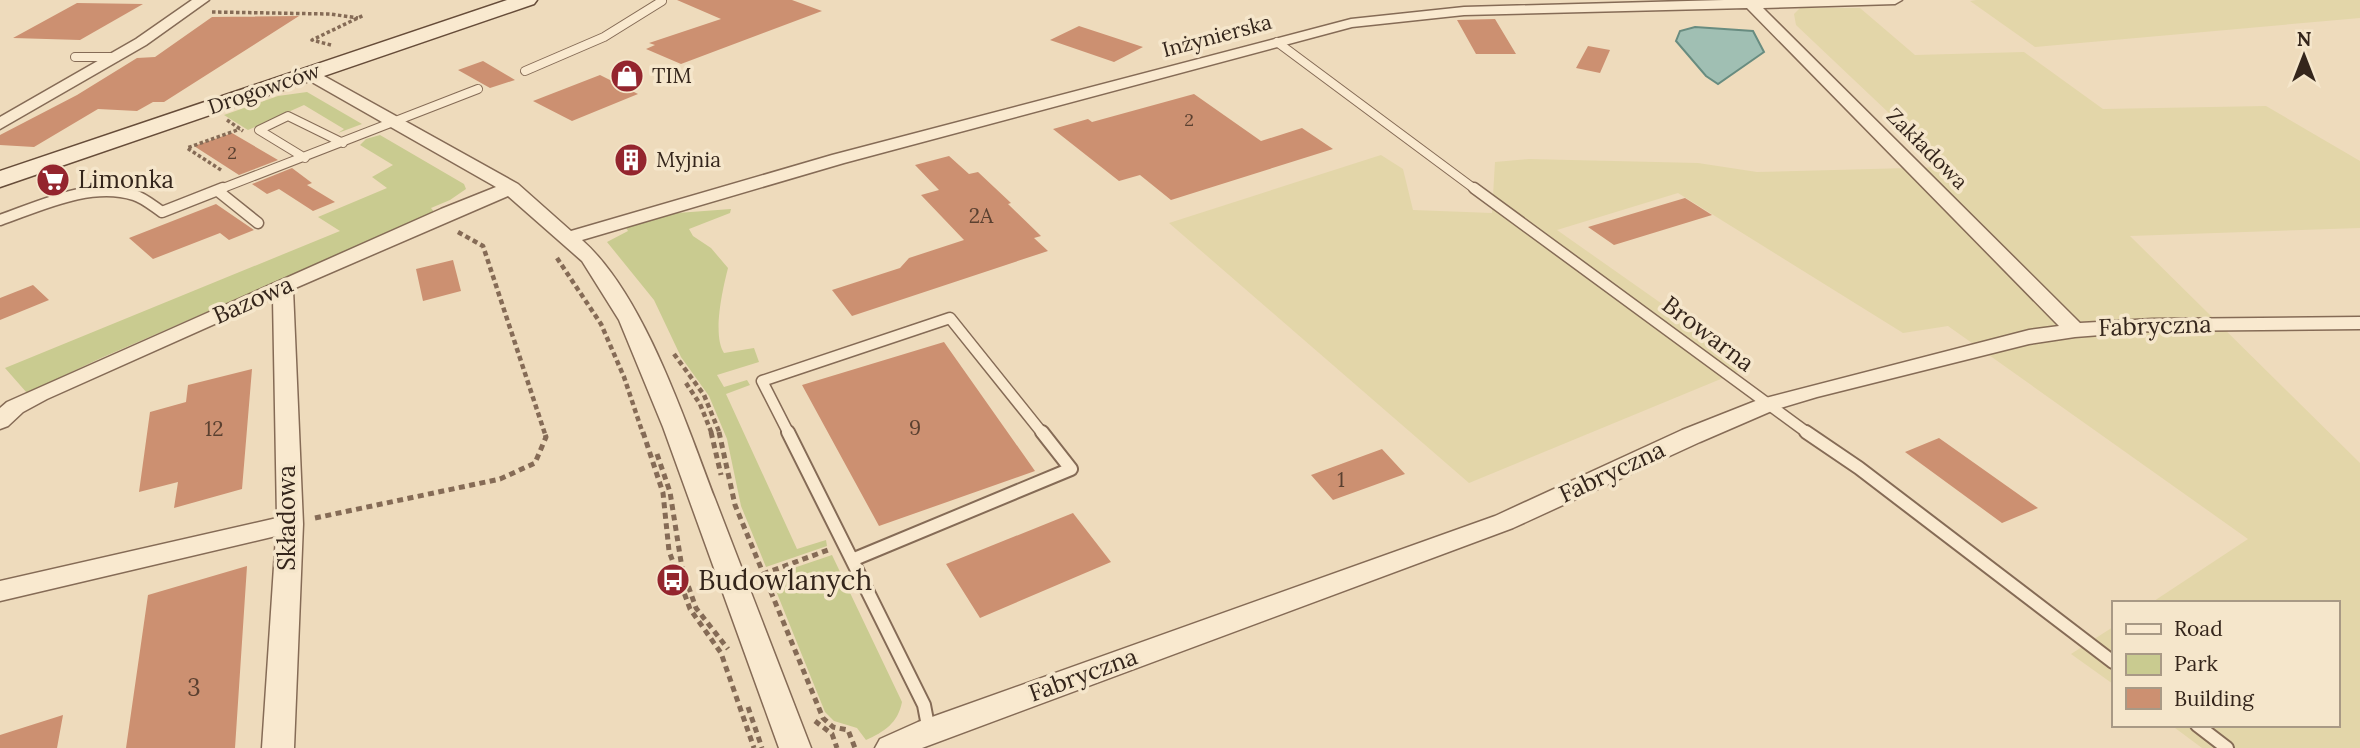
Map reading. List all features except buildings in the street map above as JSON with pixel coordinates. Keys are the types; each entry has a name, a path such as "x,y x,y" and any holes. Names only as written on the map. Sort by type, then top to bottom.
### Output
{"main road":[{"name":"Drogowców","path":"0,178 527,0"}],"street":[{"name":"Inżynierska","path":"566,250 639,215 838,159 1351,23 1464,10 1895,0"},
{"name":"Zakładowa","path":"1749,2 2075,330"},
{"path":"0,124 207,6"},
{"path":"309,74 511,188 566,250 603,275 630,320 675,427 795,748"},
{"name":"Bazowa","path":"0,421 39,394 511,188"},
{"name":"Składowa","path":"278,748 290,524 283,288"},
{"name":"Fabryczna","path":"891,748 929,731 1504,522 1691,436 1766,405 2029,337 2075,330 2127,326 2360,323"},
{"path":"0,591 290,524"}],"lane":[{"path":"525,71 604,37 662,1 660,0"},
{"name":"Browarna","path":"1277,42 1766,405 1859,468 2112,661"},
{"path":"75,57 116,57"},
{"path":"0,220 52,202 96,192 133,194 162,212 478,89"},
{"path":"305,158 259,130 288,116 342,143"},
{"path":"218,191 258,223"},
{"path":"852,560 1072,469 950,318 762,381 924,705 929,731"},
{"path":"2200,727 2227,748"}],"path":[{"path":"207,6 358,18"},
{"path":"339,47 312,40 364,15"},
{"path":"221,117 247,133"},
{"path":"225,173 187,148 240,129"},
{"path":"290,524 500,479 535,463 545,437 483,246 463,233 419,226"},
{"path":"549,250 563,265 601,324 624,377 663,493 669,551 690,609 721,653 754,748"},
{"path":"603,313 622,353 670,492 682,568 696,608 728,649 732,660"},
{"path":"670,346 704,395 720,435 735,505 822,718 833,727 848,730 855,748"},
{"path":"763,574 786,565"},
{"path":"744,694 762,748"},
{"path":"832,734 837,748"}],"shaded area":[{"path":"2360,0 2360,18 2035,47 1970,1"},
{"path":"1800,8 1860,8 1915,55 2024,52 2103,109 2266,106 2360,161 2360,228 2130,236 2360,463 2360,748 2202,748 2174,727 2339,727 2339,601 2154,601 2248,539 1948,326 1903,333 1678,193 1557,230 1739,358 1745,369 1469,483 1169,223 1381,155 1403,169 1413,210 1492,213 1495,162 1529,159 1698,163 1757,172 1946,167 1796,25 1794,14"},
{"path":"1695,27 1753,31 1764,52 1718,84 1706,76 1676,41 1680,31"},
{"path":"2112,628 2112,683 2071,654"}],"green space":[{"path":"307,92 362,124 338,133 344,129 304,105 248,130 224,115 278,96"},
{"path":"380,135 464,184 466,189 431,208 435,213 101,358 27,393 5,368 340,231 318,217 387,188 372,177 393,165 360,145 366,139"},
{"path":"731,209 730,213 689,229 693,236 711,248 728,268 719,323 724,353 754,348 759,362 717,375 724,387 747,380 750,385 726,394 797,549 826,540 827,546 766,567 741,506 727,439 709,396 681,357 654,300 607,242 628,231 625,226 664,214"},
{"path":"832,555 902,702 897,716 889,726 866,740 857,728 834,721 825,712 770,576"}],"place":[{"name":"TIM","path":"627,76"},
{"name":"Myjnia","path":"631,160"},
{"name":"Limonka","path":"53,180"},
{"name":"Budowlanych","path":"673,580"}]}
